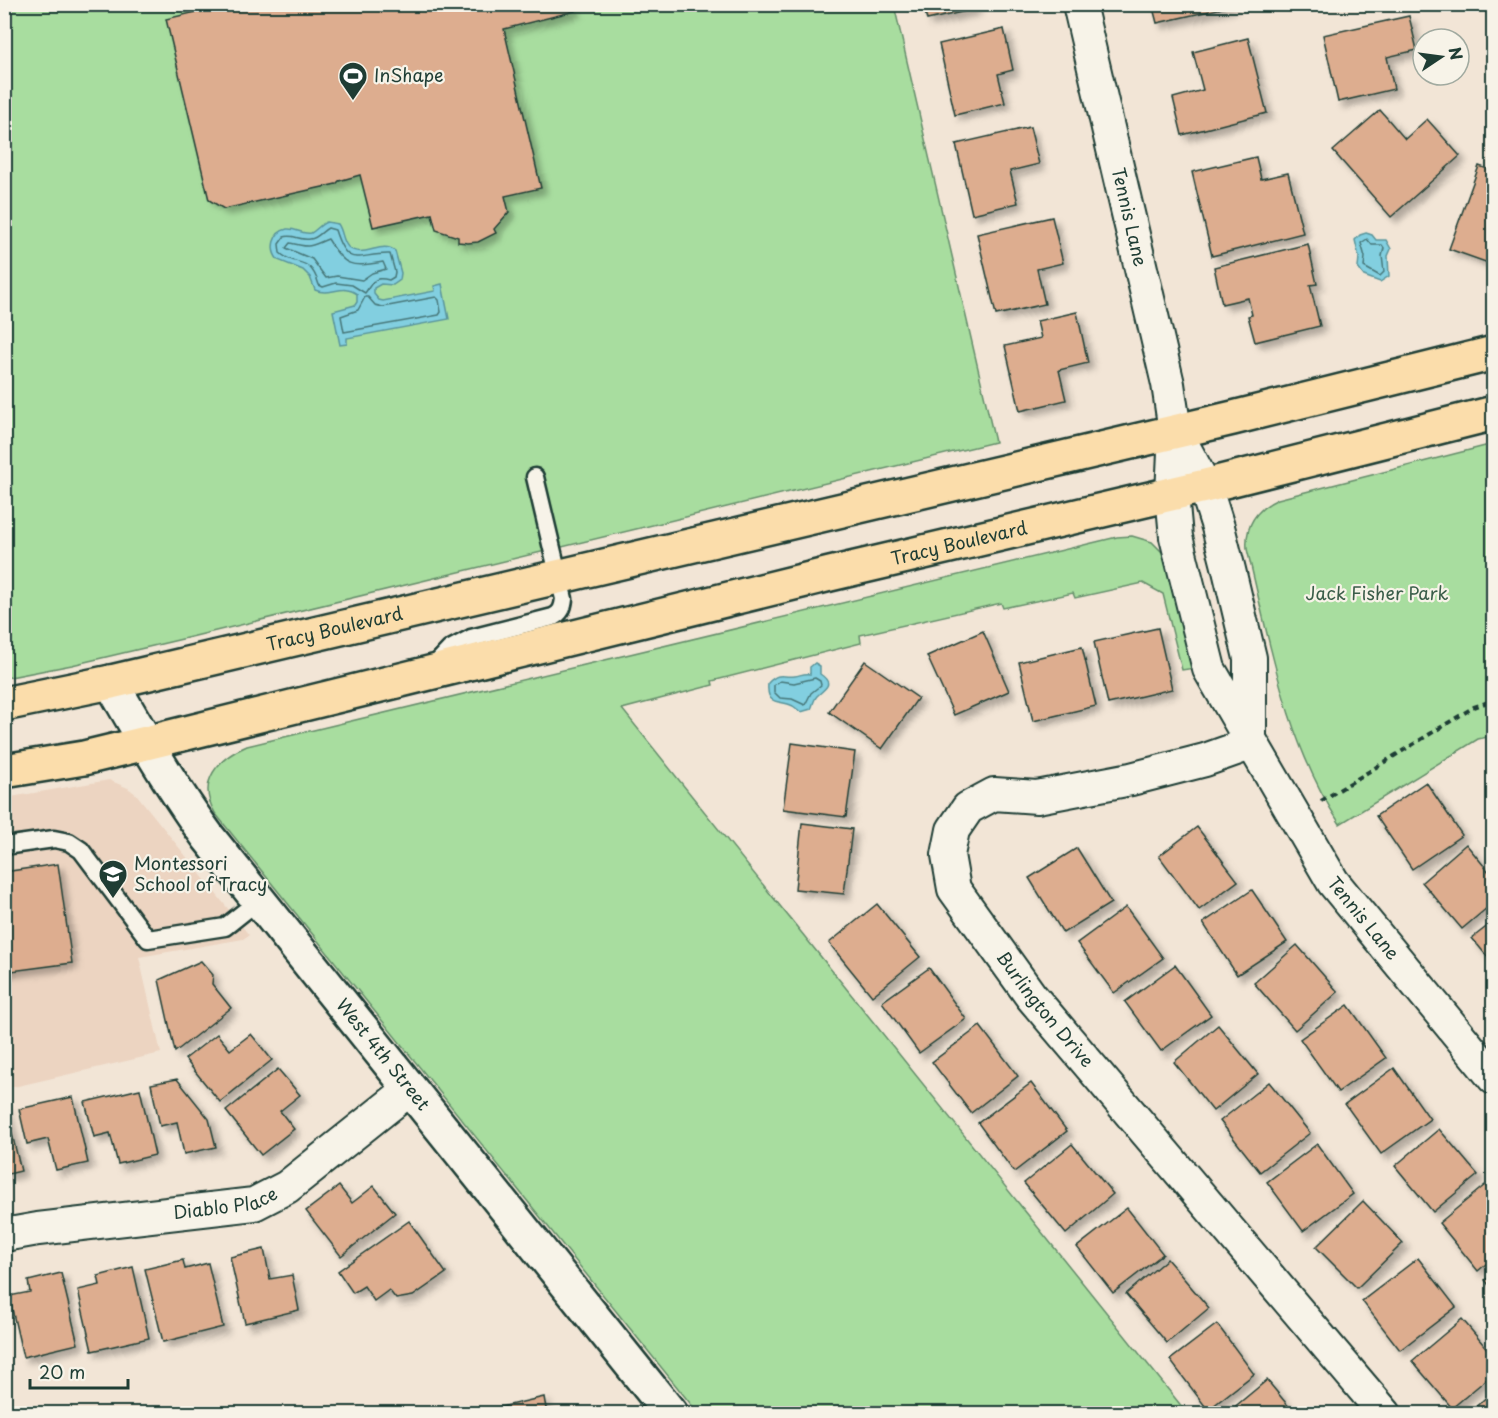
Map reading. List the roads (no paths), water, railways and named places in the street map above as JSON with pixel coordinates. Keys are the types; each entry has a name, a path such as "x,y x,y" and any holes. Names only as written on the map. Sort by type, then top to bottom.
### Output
{"main road":[{"name":"Tracy Boulevard","path":"4,704 111,682 559,577 1494,353"},
{"name":"Tracy Boulevard","path":"4,771 84,758 830,574 1205,486 1494,413"}],"street":[{"name":"Tennis Lane","path":"1079,4 1166,375 1175,431 1172,494 1176,537 1209,669 1250,744 1333,882 1494,1078"},
{"name":"Tennis Lane","path":"1175,431 1205,486 1218,527 1250,658 1250,744"},
{"name":"West 4th Street","path":"111,682 187,808 671,1413"},
{"name":"Burlington Drive","path":"1250,744 1205,760 1131,779 1037,797 994,794 968,808 954,830 948,855 954,889 1031,996 1385,1413"},
{"name":"Diablo Place","path":"4,1235 254,1204 287,1187 410,1089"}],"lane":[{"path":"426,675 450,649 471,638 559,614 564,599 535,477"},
{"path":"4,846 54,838 69,842 81,850 148,939 225,927 259,900"}],"water":[{"path":"327,222 338,224 346,244 354,250 366,251 384,247 395,251 401,273 400,280 393,285 381,284 374,288 374,294 379,300 435,291 434,286 442,284 449,319 347,338 347,344 340,345 333,311 355,305 357,294 347,290 321,292 315,290 310,277 303,270 278,260 273,246 276,237 282,231 290,229 311,233"},
{"path":"1366,233 1372,235 1376,240 1386,240 1391,249 1388,256 1389,276 1380,282 1364,276 1358,268 1359,257 1355,240"},
{"path":"815,663 820,666 820,674 828,683 816,697 811,709 801,712 793,706 771,699 768,683 772,679 778,676 810,674 810,667"}],"place":[{"name":"InShape","path":"353,102"},
{"name":"Montessori School of Tracy","path":"113,900"}],"park label":[{"name":"Jack Fisher Park","path":"1377,594"}]}
